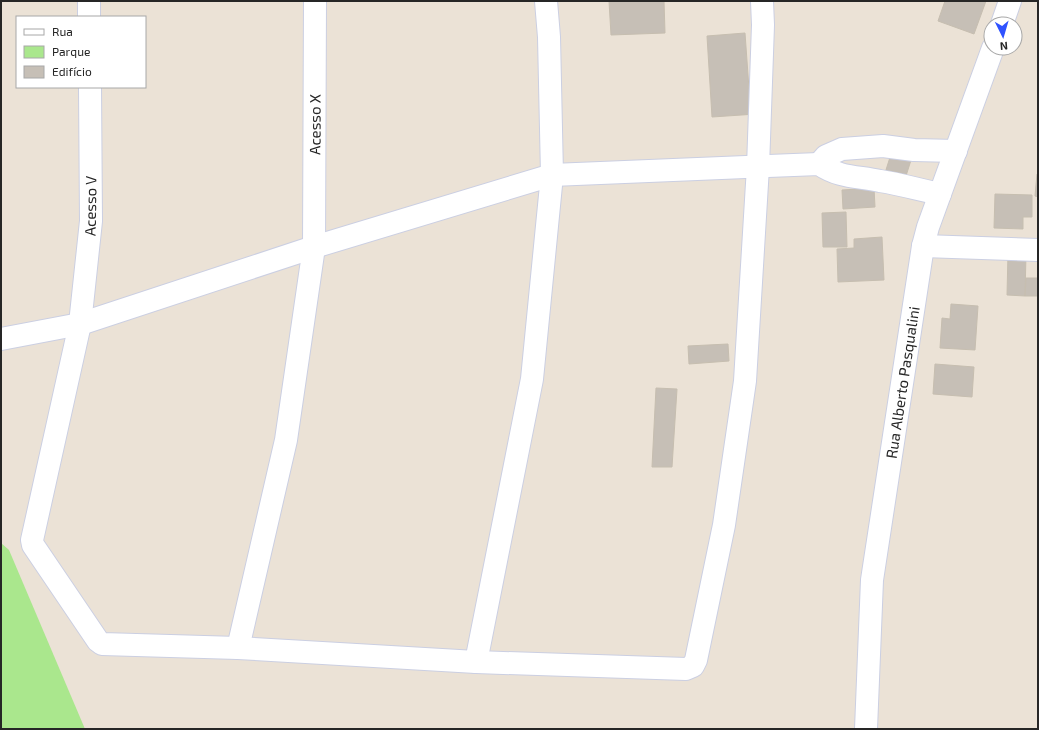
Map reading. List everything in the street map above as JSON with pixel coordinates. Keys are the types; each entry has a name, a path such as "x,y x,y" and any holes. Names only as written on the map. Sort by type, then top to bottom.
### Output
{"street":[{"path":"89,1 89,16"},
{"name":"Acesso X","path":"238,648 286,440 314,247 315,1"},
{"path":"476,662 532,379 552,175 549,37 546,1"},
{"path":"238,648 476,662 686,669 693,666 696,660 724,525 744,382 758,167 763,25 762,1"},
{"path":"1005,16 1010,1"},
{"name":"Rua Alberto Pasqualini","path":"866,729 872,580 923,246 940,194 990,56"},
{"name":"Acesso V","path":"90,88 91,221 80,324 32,540 98,641 102,644 238,648"},
{"path":"819,164 826,156 842,149 883,146 914,150 956,151"},
{"path":"1,339 80,324 314,247 552,175 819,164 829,171 850,177 879,180 940,194"},
{"path":"923,246 1038,250"}],"green space":[{"path":"1,543 9,550 85,729 1,729"}],"building":[{"path":"609,1 664,1 665,33 611,35"},
{"path":"945,1 986,1 974,34 938,21"},
{"path":"745,33 749,89 754,88 756,114 712,117 707,36"},
{"path":"892,151 912,157 905,179 885,173"},
{"path":"1037,174 1038,175 1038,197 1035,196"},
{"path":"874,188 875,207 843,209 842,190"},
{"path":"995,194 1032,195 1032,217 1023,217 1023,229 994,228"},
{"path":"846,212 847,247 823,247 822,213"},
{"path":"882,237 884,280 838,282 837,249 854,248 854,239"},
{"path":"1008,253 1026,254 1025,296 1007,295"},
{"path":"1026,278 1038,278 1038,296 1025,296"},
{"path":"951,304 978,306 975,350 940,348 942,318 950,319"},
{"path":"728,344 729,361 689,364 688,346"},
{"path":"935,364 974,367 972,397 933,394"},
{"path":"656,388 677,389 672,467 652,467"}]}
